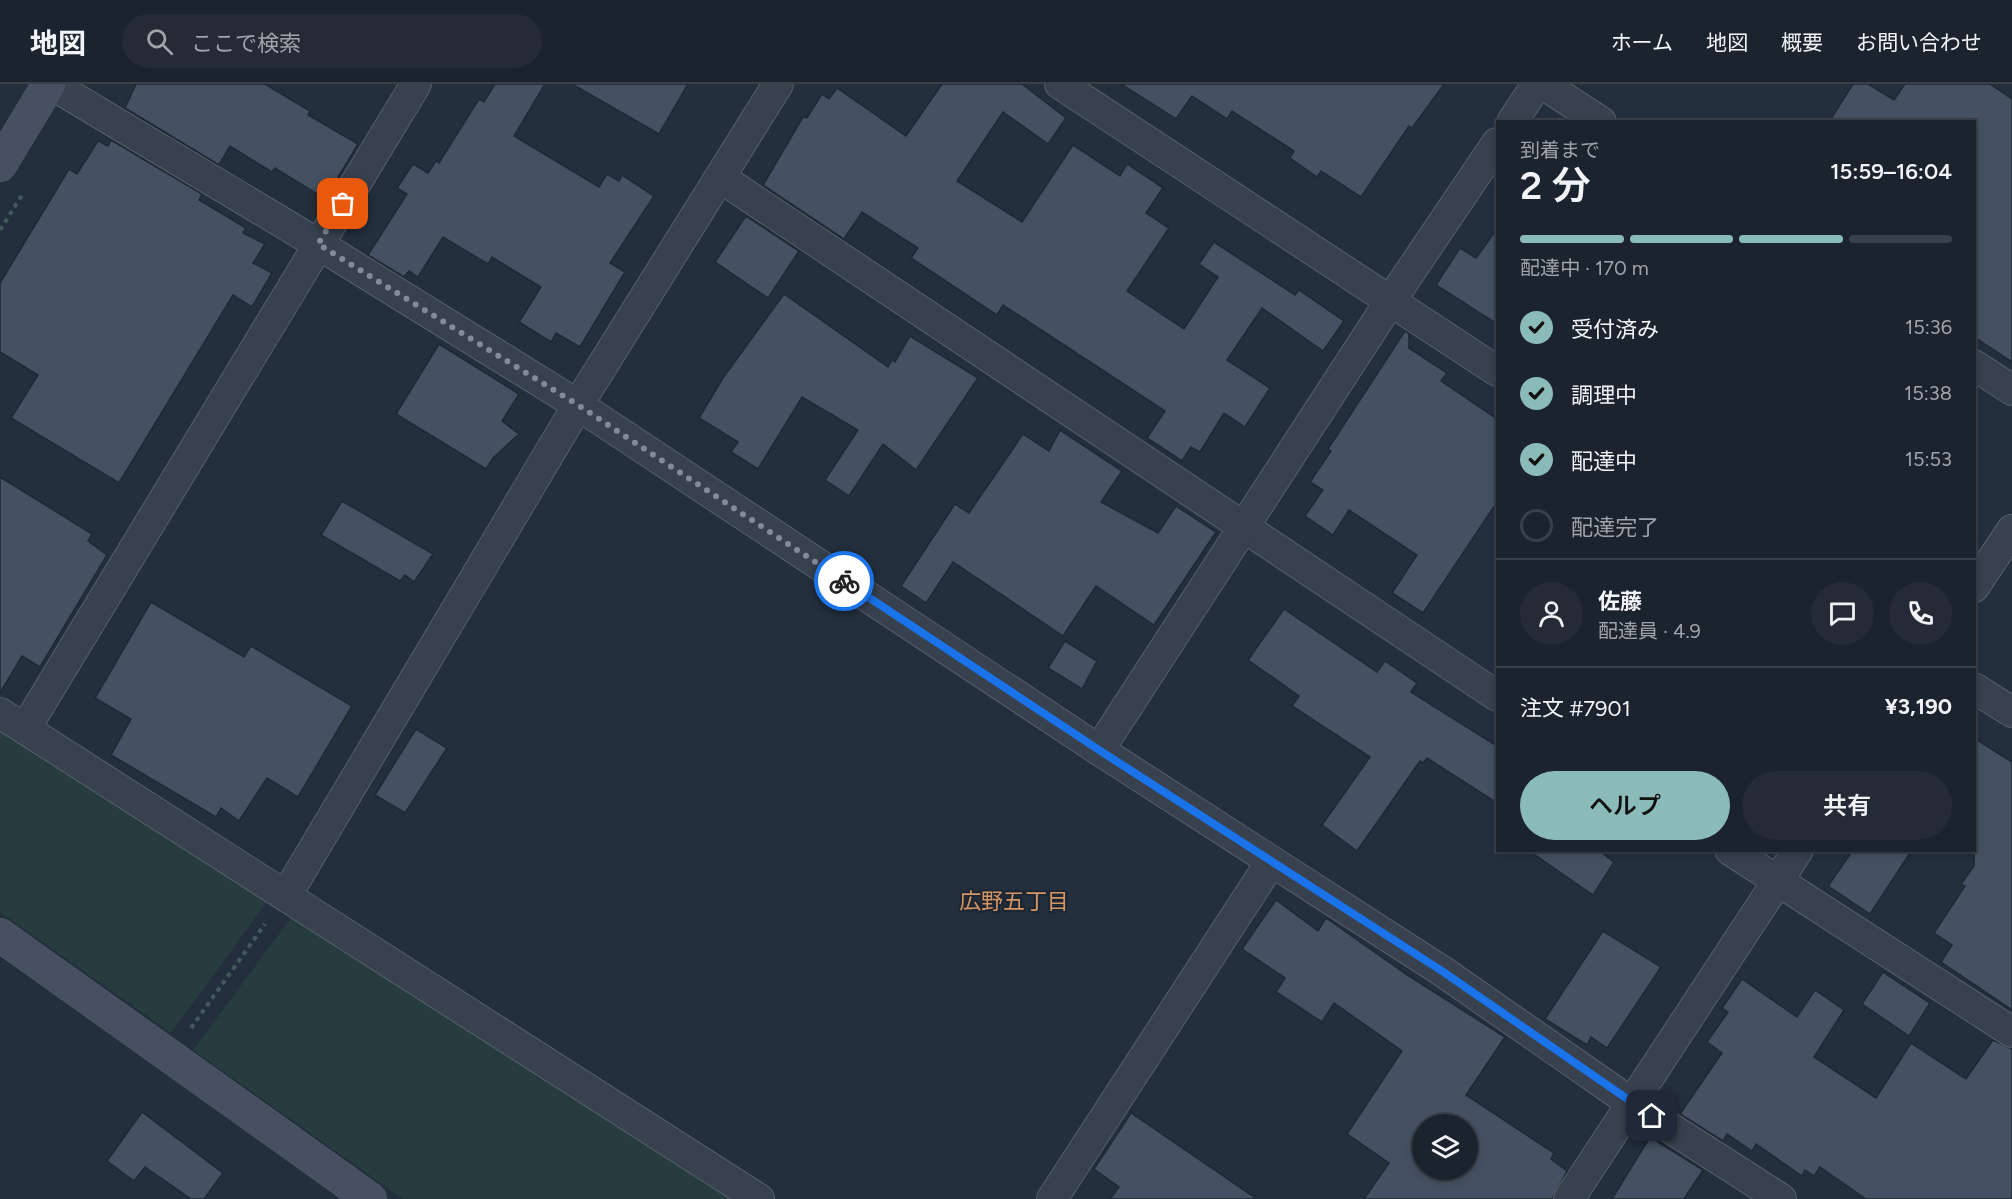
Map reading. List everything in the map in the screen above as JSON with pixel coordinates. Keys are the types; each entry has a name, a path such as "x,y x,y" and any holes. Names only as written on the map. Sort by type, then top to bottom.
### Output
{"street":[{"path":"0,165 50,84 318,244 578,405 1099,750 1442,971 1633,1104 1781,1199"},
{"path":"26,729 416,84"},
{"path":"287,894 578,405 778,84"},
{"path":"1060,84 1496,370"},
{"path":"1513,120 1537,84"},
{"path":"1543,84 1598,120"},
{"path":"1099,750 1391,300 1496,144"},
{"path":"721,178 1496,695"},
{"path":"1976,366 2012,390"},
{"path":"1976,583 2012,530"},
{"path":"1976,689 2012,712"},
{"path":"0,712 287,894 759,1199"},
{"path":"1733,852 2012,1032"},
{"path":"1569,1199 1797,852"},
{"path":"1052,1199 1271,862"},
{"path":"0,936 369,1199"}],"path":[{"path":"170,1057 287,894"}],"green space":[{"path":"0,727 269,899 171,1033 0,912"},
{"path":"294,914 744,1199 403,1199 193,1050"}],"building":[{"path":"136,84 265,84 310,111 308,115 358,144 325,199 275,168 272,172 230,146 219,165 125,108"},
{"path":"495,84 545,84 514,136 599,187 607,174 619,181 622,175 654,196 610,263 625,272 580,347 556,333 551,342 519,322 541,287 492,257 488,264 443,237 418,277 409,271 404,277 368,255 407,194 397,188 413,164 428,173 436,161 439,163 479,99 484,102"},
{"path":"572,84 688,84 659,134"},
{"path":"942,84 1022,84 1066,118 1048,144 1003,112 957,181 1022,222 1073,145 1120,176 1127,164 1163,188 1146,213 1169,228 1127,291 1184,329 1218,277 1199,264 1214,242 1295,295 1299,290 1344,321 1323,351 1262,308 1227,360 1270,388 1245,427 1224,413 1200,452 1191,447 1182,461 1147,438 1165,411 1003,305 997,315 911,258 918,248 862,212 844,239 763,185 803,117 807,118 822,94 829,99 837,88 906,136"},
{"path":"1121,84 1444,84 1412,128 1409,126 1361,197 1321,171 1317,177 1290,158 1294,151 1232,111 1227,119 1192,96 1176,119"},
{"path":"1853,84 1868,84 1894,100 1905,84 1990,84 2012,99 2012,362 1976,338 1976,120 1830,120"},
{"path":"111,140 202,194 199,200 246,228 243,233 265,244 253,263 272,273 252,307 233,295 119,483 11,418 38,375 0,352 0,283 69,169 77,174 98,141 108,146"},
{"path":"746,216 799,251 768,298 715,262"},
{"path":"1496,230 1496,323 1436,285 1460,248 1476,258"},
{"path":"784,294 888,367 892,360 895,362 910,336 978,378 916,470 883,444 849,496 825,480 858,430 802,397 758,469 731,452 738,442 699,418 723,378"},
{"path":"1405,331 1409,334 1409,348 1447,373 1441,381 1496,418 1496,504 1423,613 1392,593 1417,555 1349,510 1333,535 1305,516 1323,490 1310,482 1331,451 1328,449"},
{"path":"439,344 519,394 502,421 519,434 493,458 486,469 396,414"},
{"path":"1060,430 1122,471 1101,502 1158,533 1176,506 1216,532 1154,625 1096,586 1063,636 953,562 926,603 901,586 955,504 969,513 1023,434 1049,451"},
{"path":"0,477 92,534 88,541 107,555 40,667 22,656 0,693"},
{"path":"342,501 433,554 414,582 405,575 400,581 321,535"},
{"path":"151,602 244,657 251,646 352,706 298,797 267,778 239,821 221,808 216,817 111,755 131,719 95,698"},
{"path":"1284,609 1377,672 1385,661 1417,683 1411,692 1496,745 1496,802 1427,758 1423,763 1420,761 1357,851 1322,825 1370,757 1292,706 1299,696 1248,660"},
{"path":"1065,641 1097,661 1082,689 1048,668"},
{"path":"416,729 447,748 405,813 375,795"},
{"path":"1976,739 2012,762 2012,1010 1941,962 1952,945 1934,933 1965,886 1961,884 1974,866"},
{"path":"1531,852 1601,852 1614,862 1593,895"},
{"path":"1852,852 1911,852 1870,914 1828,886"},
{"path":"1276,900 1318,931 1326,918 1407,975 1505,1037 1466,1095 1554,1153 1551,1159 1567,1171 1552,1199 1364,1199 1389,1163 1347,1134 1402,1051 1334,1003 1322,1022 1276,992 1285,978 1242,949"},
{"path":"1603,931 1661,967 1607,1048 1591,1037 1587,1045 1545,1019"},
{"path":"1883,972 1930,1003 1909,1036 1862,1004"},
{"path":"1742,979 1797,1017 1815,990 1844,1010 1814,1057 1876,1098 1911,1043 1966,1079 1993,1040 2012,1049 2012,1199 1866,1199 1820,1167 1814,1176 1805,1170 1802,1176 1756,1144 1752,1151 1727,1134 1723,1141 1680,1114 1722,1053 1707,1042 1728,1012 1722,1008"},
{"path":"142,1112 223,1173 204,1199 191,1199 145,1167 134,1181 107,1161"},
{"path":"1131,1113 1257,1199 1110,1199 1119,1187 1094,1169"},
{"path":"1650,1137 1703,1170 1684,1199 1612,1199"}],"way so far":[{"path":"343,204 318,244 578,405 844,581"}],"district":[{"name":"広野五丁目","path":"1014,901"}],"route":[{"path":"844,581 1099,750 1442,971 1652,1116"}]}
